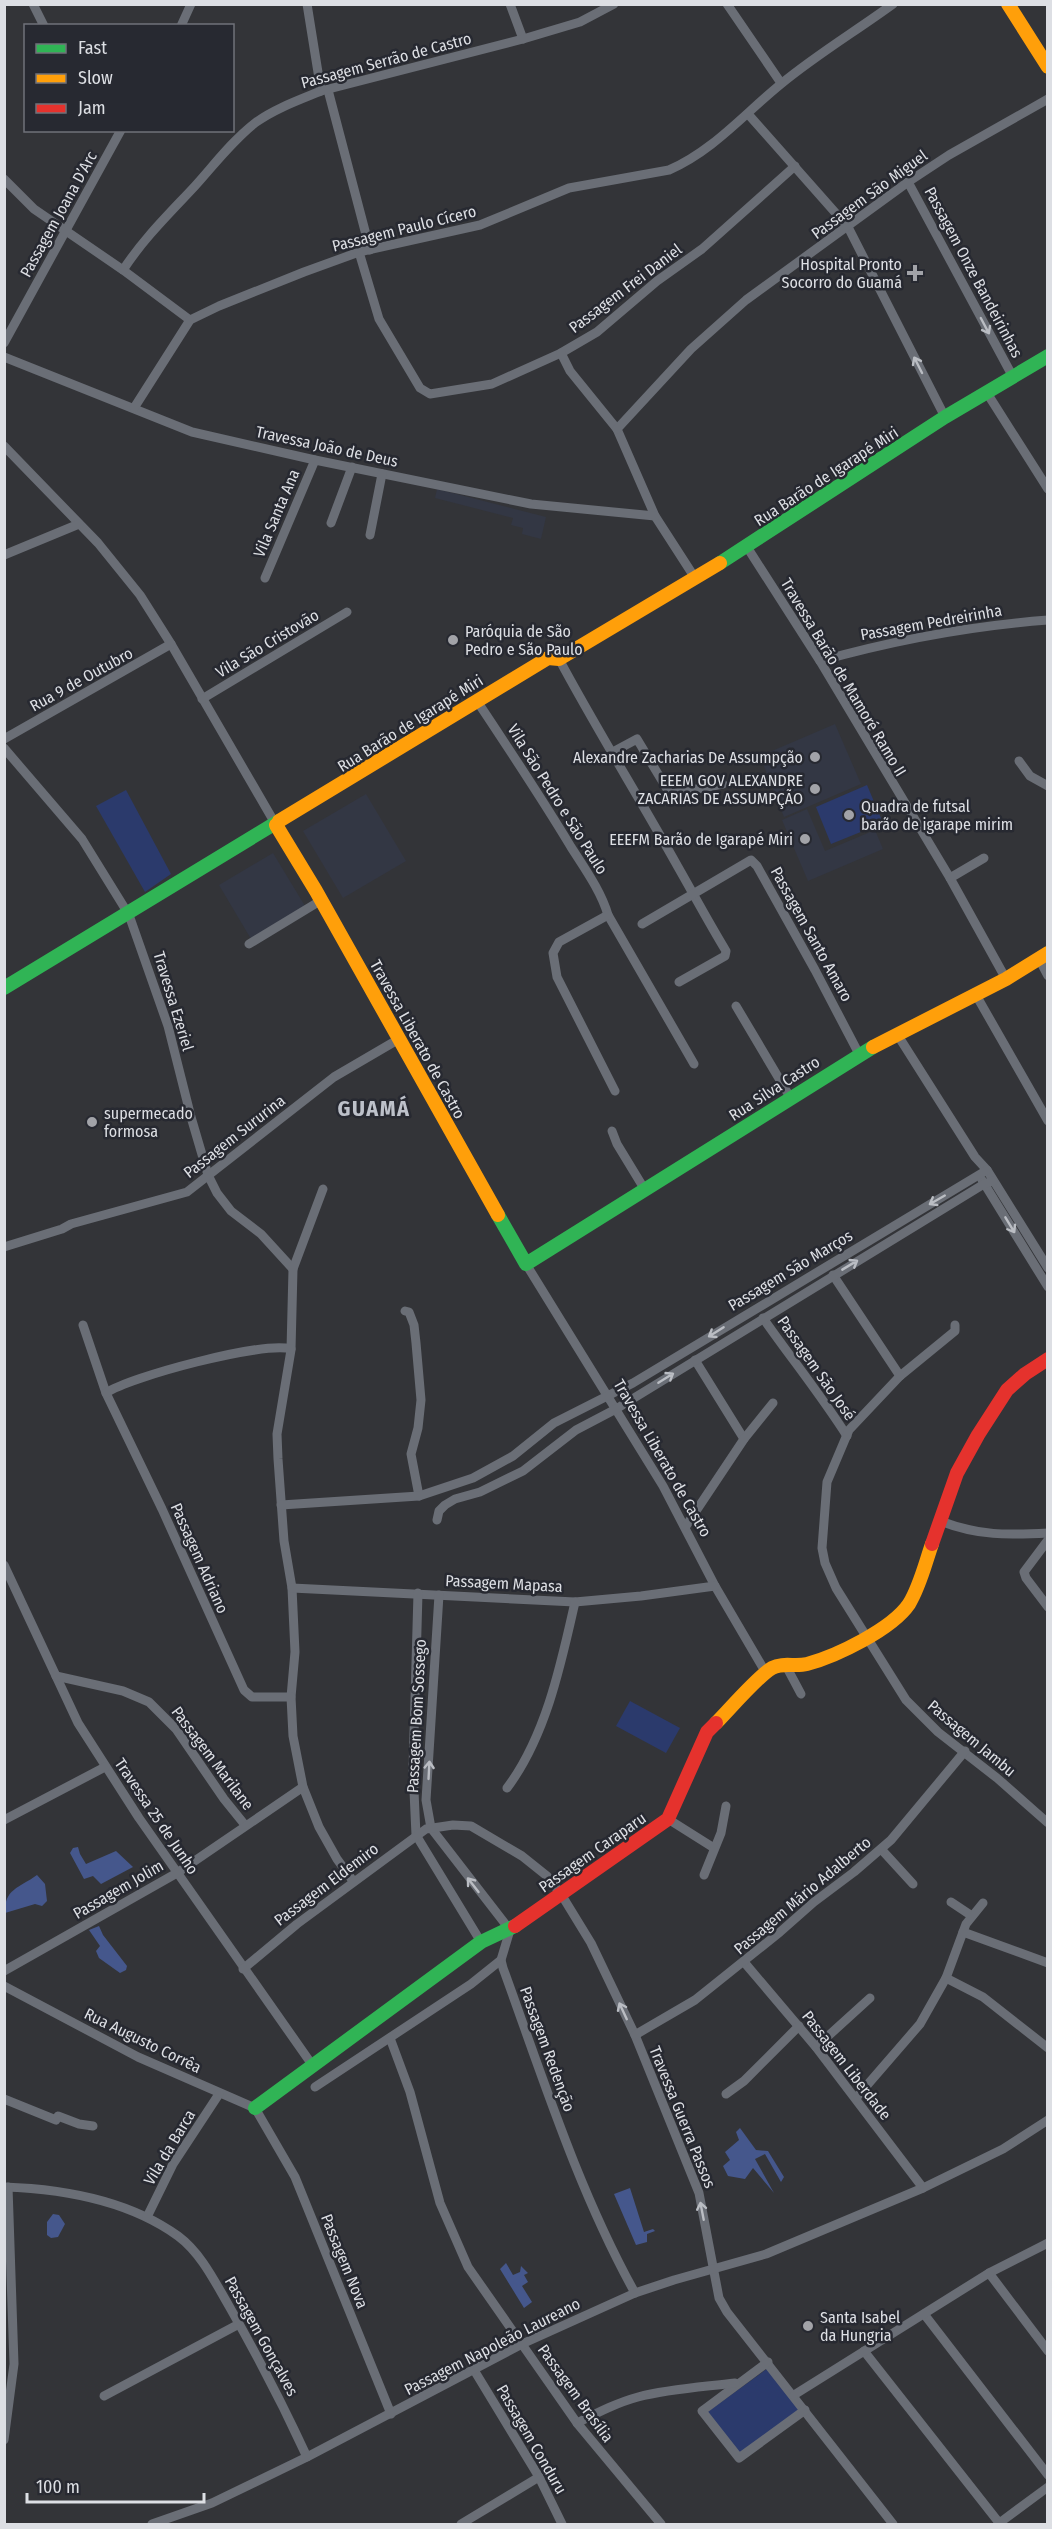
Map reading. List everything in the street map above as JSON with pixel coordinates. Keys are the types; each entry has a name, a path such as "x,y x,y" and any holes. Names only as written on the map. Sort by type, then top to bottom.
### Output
{"street":[{"path":"33,4 43,24"},
{"path":"182,24 191,4"},
{"path":"307,4 325,91 370,250"},
{"path":"510,4 523,39"},
{"name":"Passagem Serrão de Castro","path":"123,270 155,226 251,126 296,101 325,91 580,22 614,4"},
{"path":"726,4 782,83"},
{"name":"Passagem Paulo Cícero","path":"190,320 304,272 359,252 480,225 568,188 669,170 697,156 782,83 893,4"},
{"path":"1008,5 1047,67"},
{"name":"Passagem São Miguel","path":"617,429 691,349 728,315 908,182 959,149 1047,99"},
{"path":"748,114 848,227 945,417"},
{"name":"Passagem Joana D’Arc","path":"4,343 120,132"},
{"name":"Passagem Frei Daniel","path":"359,252 379,319 420,388 429,394 492,384 561,353 597,332 657,280 702,249 795,166"},
{"path":"4,179 34,209 123,270 190,320 134,408"},
{"name":"Passagem Onze Bandeirinhas","path":"908,182 1013,377"},
{"path":"561,353 570,371 617,429 655,516 695,578"},
{"name":"Rua Barão de Igarapé Miri","path":"7,983 129,915 548,658 559,659 747,547 945,417 1047,356"},
{"name":"Travessa João de Deus","path":"4,357 192,432 315,460 531,504 655,516"},
{"path":"987,393 1047,489"},
{"name":"Travessa Liberato de Castro","path":"4,446 122,572 171,644 526,1264 686,1526 715,1587 766,1673"},
{"name":"Vila Santa Ana","path":"265,578 315,460"},
{"path":"331,523 352,467"},
{"path":"370,535 382,474"},
{"path":"4,555 79,524"},
{"name":"Travessa Barão de Mamoré Ramo II","path":"747,547 820,661 950,878 1006,979"},
{"name":"Vila São Cristovão","path":"202,699 347,612"},
{"name":"Passagem Pedreirinha","path":"820,661 883,643 942,632 1047,620"},
{"name":"Rua 9 de Outubro","path":"4,739 171,644"},
{"path":"559,659 726,954 679,982"},
{"name":"Vila São Pedro e São Paulo","path":"477,701 551,814 604,901 608,915 694,1065"},
{"path":"611,753 637,739 670,794 723,784"},
{"name":"Travessa Ezeriel","path":"4,748 82,839 129,915 168,1026 208,1175 217,1193 231,1211 261,1234 293,1269"},
{"path":"1019,761 1030,776 1047,786"},
{"path":"950,878 984,858"},
{"name":"Passagem Santo Amaro","path":"642,924 751,860 816,970 859,1054"},
{"path":"249,944 320,901"},
{"path":"608,915 559,942 555,947 553,958 557,977 615,1091"},
{"path":"1043,956 1047,976"},
{"name":"Rua Silva Castro","path":"526,1264 859,1054 976,995 1043,956"},
{"path":"976,995 1047,1121"},
{"path":"736,1006 790,1097"},
{"path":"897,1034 975,1157 1047,1287"},
{"name":"Passagem Sururina","path":"4,1247 62,1229 71,1224 187,1192 334,1077 399,1039"},
{"path":"612,1131 617,1144 645,1190"},
{"path":"986,1177 1047,1268"},
{"name":"Passagem São Marços","path":"437,1520 439,1511 445,1505 455,1499 480,1492 517,1474 576,1430 616,1409 986,1177"},
{"name":"Passagem São Marços","path":"281,1505 419,1496 473,1478 513,1456 554,1424 633,1383 889,1227 986,1177"},
{"path":"322,1189 293,1269 291,1348 277,1434 284,1541 292,1588 295,1652 291,1697 293,1736 303,1787 319,1827 337,1859 353,1881"},
{"path":"833,1275 900,1376"},
{"path":"405,1311 409,1312 414,1324 421,1400 418,1428 411,1454 419,1496"},
{"name":"Passagem São José","path":"763,1318 799,1370 821,1396 847,1436"},
{"name":"Passagem Adriano","path":"84,1325 106,1393 162,1509 244,1690 252,1697 291,1697"},
{"name":"Passagem São José","path":"867,1637 830,1575 822,1548 827,1482 849,1430 900,1376 955,1331 955,1326"},
{"path":"106,1393 122,1384 218,1358 255,1350 291,1348"},
{"name":"Passagem Caraparu","path":"255,2108 481,1942 510,1930 668,1820 707,1732 766,1673 777,1665 807,1664 867,1637 894,1618 914,1597 957,1473 1007,1390 1047,1359"},
{"path":"695,1360 744,1439"},
{"path":"686,1526 744,1439 773,1403"},
{"path":"940,1521 963,1530 990,1534 1014,1536 1047,1533"},
{"path":"1047,1540 1024,1572 1047,1607"},
{"name":"Travessa 25 de Junho","path":"4,1565 78,1723 105,1767 243,1969 313,2066"},
{"name":"Passagem Mapasa","path":"292,1588 575,1602 715,1587"},
{"name":"Passagem Bom Sossego","path":"424,1830 429,1594"},
{"name":"Passagem Bom Sossego","path":"424,1830 413,1769 429,1594"},
{"path":"507,1788 534,1739 543,1716 564,1654 575,1602"},
{"name":"Passagem Jambu","path":"867,1637 906,1700 930,1725 964,1751 1047,1823"},
{"path":"785,1664 801,1694"},
{"name":"Passagem Marilane","path":"56,1676 123,1691 149,1701 176,1729 245,1825"},
{"name":"Passagem Mário Adalberto","path":"635,2035 695,2000 881,1849 922,1804 964,1751"},
{"path":"4,1820 105,1767"},
{"name":"Passagem Jolim","path":"4,1971 177,1873 303,1787"},
{"path":"704,1875 726,1820 726,1806"},
{"path":"668,1820 714,1848"},
{"path":"424,1830 462,1825 479,1829 536,1866 561,1894"},
{"path":"315,2087 471,1984 501,1960 510,1930 424,1830"},
{"path":"424,1830 481,1942"},
{"name":"Passagem Eldemiro","path":"243,1969 353,1881 424,1830"},
{"path":"881,1849 913,1884"},
{"name":"Travessa Guerra Passos","path":"561,1894 591,1943 635,2035 699,2193 719,2298 727,2312 893,2524"},
{"path":"951,1902 972,1916"},
{"path":"856,2098 920,2024 946,1978 963,1932 983,1903"},
{"path":"963,1932 1047,1963"},
{"name":"Passagem Redenção","path":"501,1960 587,2197 608,2244 635,2294"},
{"name":"Passagem Liberdade","path":"744,1962 816,2047 923,2188"},
{"path":"946,1978 983,1997 1047,2048"},
{"name":"Rua Augusto Corrêa","path":"4,1986 138,2057 255,2108"},
{"path":"816,2047 870,1998"},
{"path":"726,2094 744,2081 799,2026"},
{"name":"Passagem Brasília","path":"390,2038 410,2092 440,2203 468,2267 577,2423 661,2524"},
{"name":"Vila da Barca","path":"147,2217 178,2156 219,2094"},
{"path":"4,2099 56,2120 58,2116 79,2124 93,2126"},
{"name":"Passagem Nova","path":"255,2108 295,2176 391,2414"},
{"name":"Passagem Napoleão Laureano","path":"152,2524 212,2503 307,2457 522,2344 635,2294 766,2254 923,2188 1003,2149 1047,2120"},
{"path":"4,2440 14,2364 9,2329 6,2187"},
{"name":"Passagem Gonçalves","path":"6,2187 94,2197 147,2217 179,2237 207,2269 281,2400 307,2457"},
{"path":"794,2396 989,2273 1047,2243"},
{"path":"989,2273 1047,2351"},
{"path":"924,2314 1047,2475"},
{"path":"104,2396 239,2324"},
{"path":"864,2350 999,2524 1047,2487"},
{"path":"768,2362 702,2411 739,2458 805,2410"},
{"name":"Passagem Conduru","path":"474,2370 538,2477 562,2524"},
{"path":"577,2423 612,2406 638,2397 672,2390 737,2383"},
{"path":"461,2524 538,2477"}],"shaded area":[{"path":"437,489 546,517 541,539 522,534 523,528 511,525 513,518 435,498"},
{"path":"835,724 861,784 784,817 760,756"},
{"name":"Quadra de futsal barão de igarape mirim","path":"867,785 883,823 831,844 816,807"},
{"path":"126,790 171,874 145,892 96,806"},
{"path":"366,794 406,861 343,898 303,831"},
{"name":"EEEFM Barão de Igarapé Miri","path":"807,809 825,851 875,830 883,849 808,881 782,820"},
{"path":"273,853 305,906 251,939 219,885"},
{"path":"630,1701 680,1728 666,1753 616,1726"},
{"path":"78,1847 86,1864 116,1851 133,1867 101,1884 93,1876 84,1879 70,1853 73,1848"},
{"path":"37,1875 45,1884 47,1901 42,1906 35,1904 5,1913 5,1905 10,1894"},
{"path":"99,1926 103,1935 127,1966 126,1970 120,1973 99,1958 96,1951 100,1946 89,1930"},
{"path":"740,2128 756,2150 768,2151 784,2177 781,2182 765,2154 755,2159 774,2193 753,2168 745,2179 728,2176 723,2166 730,2160 725,2152 739,2140 736,2132"},
{"path":"630,2188 644,2232 653,2229 655,2231 647,2234 647,2242 636,2245 614,2194"},
{"path":"53,2214 59,2215 65,2224 58,2237 51,2238 47,2235 47,2222"},
{"path":"506,2263 513,2275 520,2272 521,2266 528,2273 524,2275 528,2282 522,2286 532,2302 524,2308 500,2269"},
{"path":"768,2368 801,2412 739,2458 706,2413"}],"traffic: fast":[{"path":"720,563 945,417 1048,356"},
{"path":"4,988 279,821"},
{"path":"498,1215 526,1264 873,1047"},
{"path":"255,2108 481,1942 515,1926"}],"traffic: slow":[{"path":"1008,4 1048,67"},
{"path":"279,821 548,658 559,659 720,563"},
{"path":"276,825 316,891 498,1215"},
{"path":"873,1047 1006,979 1048,953"},
{"path":"716,1723 752,1685 772,1668 780,1665 803,1665 819,1660 848,1648 890,1623 913,1597 932,1544"}],"traffic: jam":[{"path":"932,1544 957,1473 978,1435 1007,1390 1025,1374 1048,1359"},
{"path":"515,1926 668,1819 707,1732 716,1723"}],"place":[{"name":"Hospital Pronto Socorro do Guamá","path":"915,273"},
{"name":"Paróquia de São Pedro e São Paulo","path":"453,640"},
{"name":"Alexandre Zacharias De Assumpção","path":"815,757"},
{"name":"EEEM GOV ALEXANDRE ZACARIAS DE ASSUMPÇÃO","path":"815,789"},
{"name":"Quadra de futsal barão de igarape mirim","path":"849,815"},
{"name":"EEEFM Barão de Igarapé Miri","path":"805,839"},
{"name":"supermecado formosa","path":"92,1122"},
{"name":"Santa Isabel da Hungria","path":"808,2326"}],"district":[{"name":"GUAMÁ","path":"374,1108"}]}
